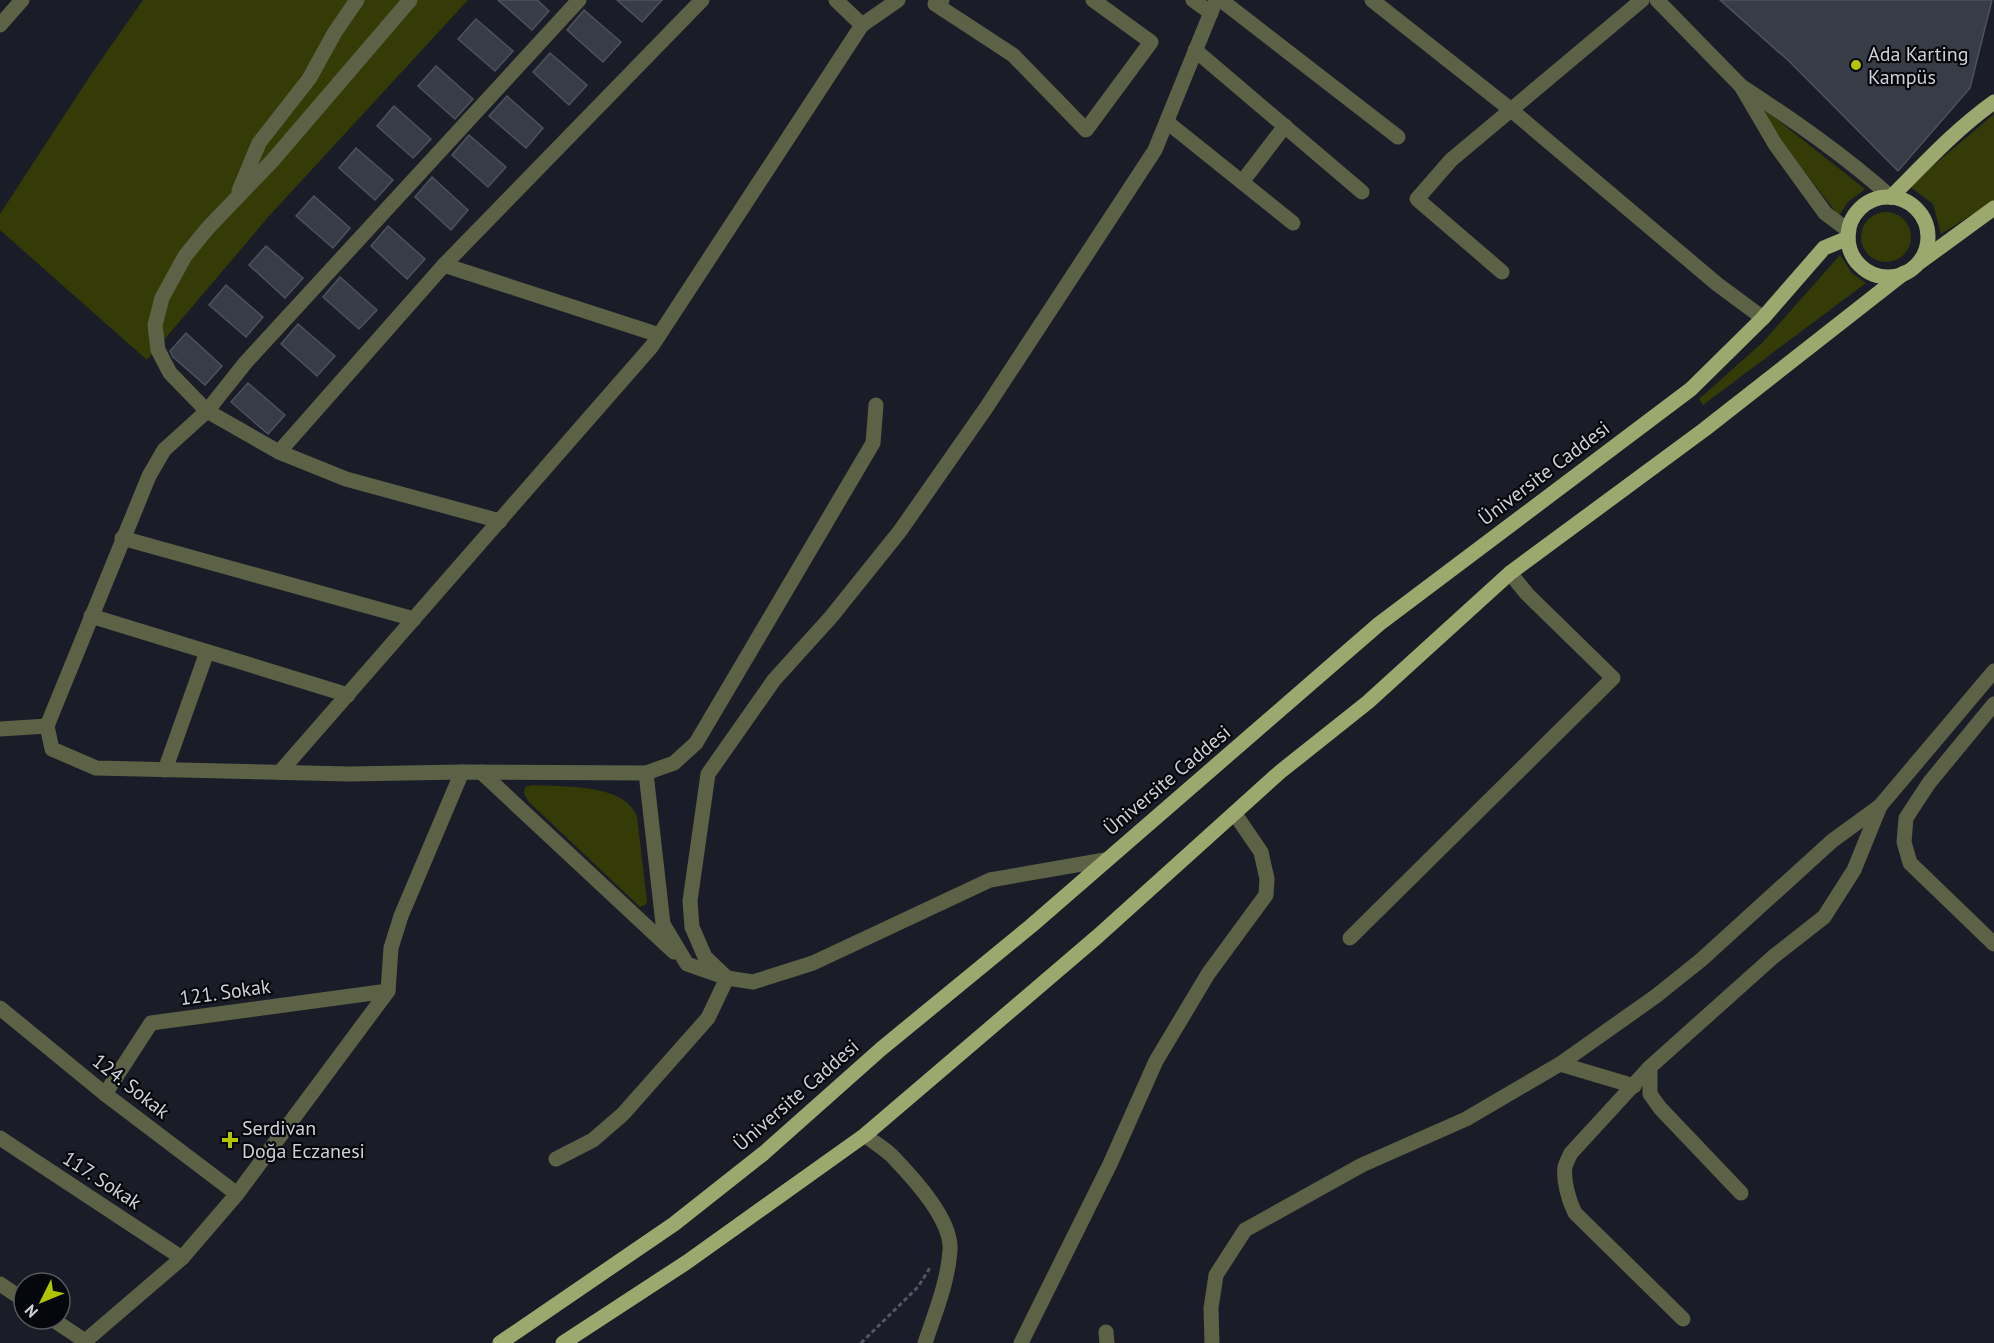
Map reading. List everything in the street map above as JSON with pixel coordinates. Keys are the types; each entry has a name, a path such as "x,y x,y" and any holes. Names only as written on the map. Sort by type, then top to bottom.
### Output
{"main road":[{"path":"1891,197 1939,148 1978,113 1994,102"},
{"path":"1891,197 1904,200 1915,207 1923,218 1927,230 1927,243 1923,256 1910,269 1885,276 1867,270 1857,262 1851,250 1848,235 1850,224 1856,213 1865,204 1877,198 1891,197"},
{"path":"563,1343 687,1262 865,1135 1098,936 1280,772 1368,702 1510,573 1705,429 1910,269 1994,208"},
{"name":"Üniversite Caddesi","path":"500,1343 674,1224 755,1160 881,1048 1031,926 1379,624 1691,389 1763,318 1824,248 1848,235"}],"street":[{"path":"0,25 6,10 22,0"},
{"path":"236,199 259,143 309,79 335,32 357,0"},
{"path":"410,0 273,160 185,256 162,298 155,325 158,351 170,373 207,411 279,452 346,479 500,521"},
{"path":"579,0 246,362 207,411 164,450 149,476 122,538 47,726 52,749 96,768 165,770 349,774 646,773 674,763 696,743 873,443 876,405"},
{"path":"279,452 444,265 702,0"},
{"path":"836,0 862,25"},
{"path":"280,772 652,346 862,25 898,0"},
{"path":"942,0 935,4 1013,55 1086,130 1151,42 1093,0"},
{"path":"727,978 705,957 692,927 690,900 708,774 774,680 831,617 900,531 986,408 1155,150 1214,7 1193,0"},
{"path":"1221,0 1398,137"},
{"path":"1372,0 1510,110 1642,223 1763,318"},
{"path":"1502,272 1417,199 1451,160 1642,0"},
{"path":"1657,0 1741,86 1794,121 1862,171 1891,197"},
{"path":"1195,50 1362,192"},
{"path":"1741,86 1775,144 1824,213 1848,235"},
{"path":"1167,122 1293,223"},
{"path":"1242,183 1285,126"},
{"path":"444,265 659,335"},
{"path":"122,538 414,620"},
{"path":"1350,938 1613,678 1527,594 1510,573"},
{"path":"91,616 348,695"},
{"path":"165,770 207,652"},
{"path":"1212,1343 1211,1308 1216,1275 1245,1230 1362,1165 1466,1119 1560,1064 1656,996 1683,975 1832,841 1880,806 1994,671"},
{"path":"1994,704 1929,783 1906,818 1904,842 1910,863 1994,944"},
{"path":"0,729 47,726"},
{"path":"69,1331 84,1342 182,1258 237,1194 388,991 391,948 401,916 462,772"},
{"path":"481,772 687,964 727,978 753,982 813,963 990,880 1106,860"},
{"path":"646,773 663,924 687,964"},
{"path":"1683,1318 1575,1213 1570,1202 1565,1167 1571,1153 1650,1067 1773,957 1824,917 1854,870 1880,806"},
{"path":"1021,1343 1110,1164 1156,1061 1208,974 1266,895 1267,879 1261,852 1234,814"},
{"path":"556,1159 593,1140 623,1114 708,1018 727,978"},
{"name":"121. Sokak","path":"105,1094 151,1023 388,991"},
{"name":"124. Sokak","path":"0,1008 105,1094 237,1194"},
{"path":"1560,1064 1634,1086"},
{"path":"1650,1067 1650,1094 1660,1108 1741,1193"},
{"path":"865,1135 893,1157 929,1201 948,1229 950,1249 946,1274 925,1343"},
{"name":"117. Sokak","path":"0,1138 182,1258"}],"path":[{"path":"861,1343 918,1287 934,1261"}],"green space":[{"path":"143,0 468,0 270,215 147,360 0,230 0,214 92,73"},
{"path":"1755,102 1865,189 1847,203 1839,216 1771,129"},
{"path":"1994,114 1994,201 1941,234 1933,204 1909,186"},
{"path":"1886,212 1895,214 1906,223 1911,237 1909,246 1900,257 1886,262 1877,260 1866,251 1861,237 1863,228 1872,217"},
{"path":"1840,255 1852,273 1866,283 1703,405 1699,399 1762,343"},
{"path":"532,785 575,787 606,792 630,805 637,816 647,902 645,905 640,907 528,801 524,793 525,787"}],"building":[{"path":"498,0 537,0 549,11 532,30"},
{"path":"617,0 662,0 642,22"},
{"path":"1720,0 1992,0 1970,88 1898,171 1790,62"},
{"path":"584,10 621,42 603,62 567,30"},
{"path":"476,19 513,51 495,71 458,39"},
{"path":"550,53 587,85 569,105 533,72"},
{"path":"436,66 473,99 455,119 418,86"},
{"path":"507,96 543,128 526,148 489,116"},
{"path":"394,106 431,139 413,158 377,126"},
{"path":"469,135 506,167 488,187 452,155"},
{"path":"356,148 393,180 375,200 339,168"},
{"path":"432,177 468,210 451,230 415,197"},
{"path":"314,196 350,228 333,248 296,216"},
{"path":"388,226 425,259 407,279 371,246"},
{"path":"266,246 303,278 285,298 249,265"},
{"path":"340,277 377,310 359,329 323,297"},
{"path":"226,285 263,317 246,337 209,305"},
{"path":"298,324 335,356 317,376 281,344"},
{"path":"186,333 222,366 205,385 173,357 170,351"},
{"path":"248,383 285,415 268,434 231,402"}],"place":[{"name":"Ada Karting Kampüs","path":"1856,65"},
{"name":"Serdivan Doğa Eczanesi","path":"230,1140"}]}
